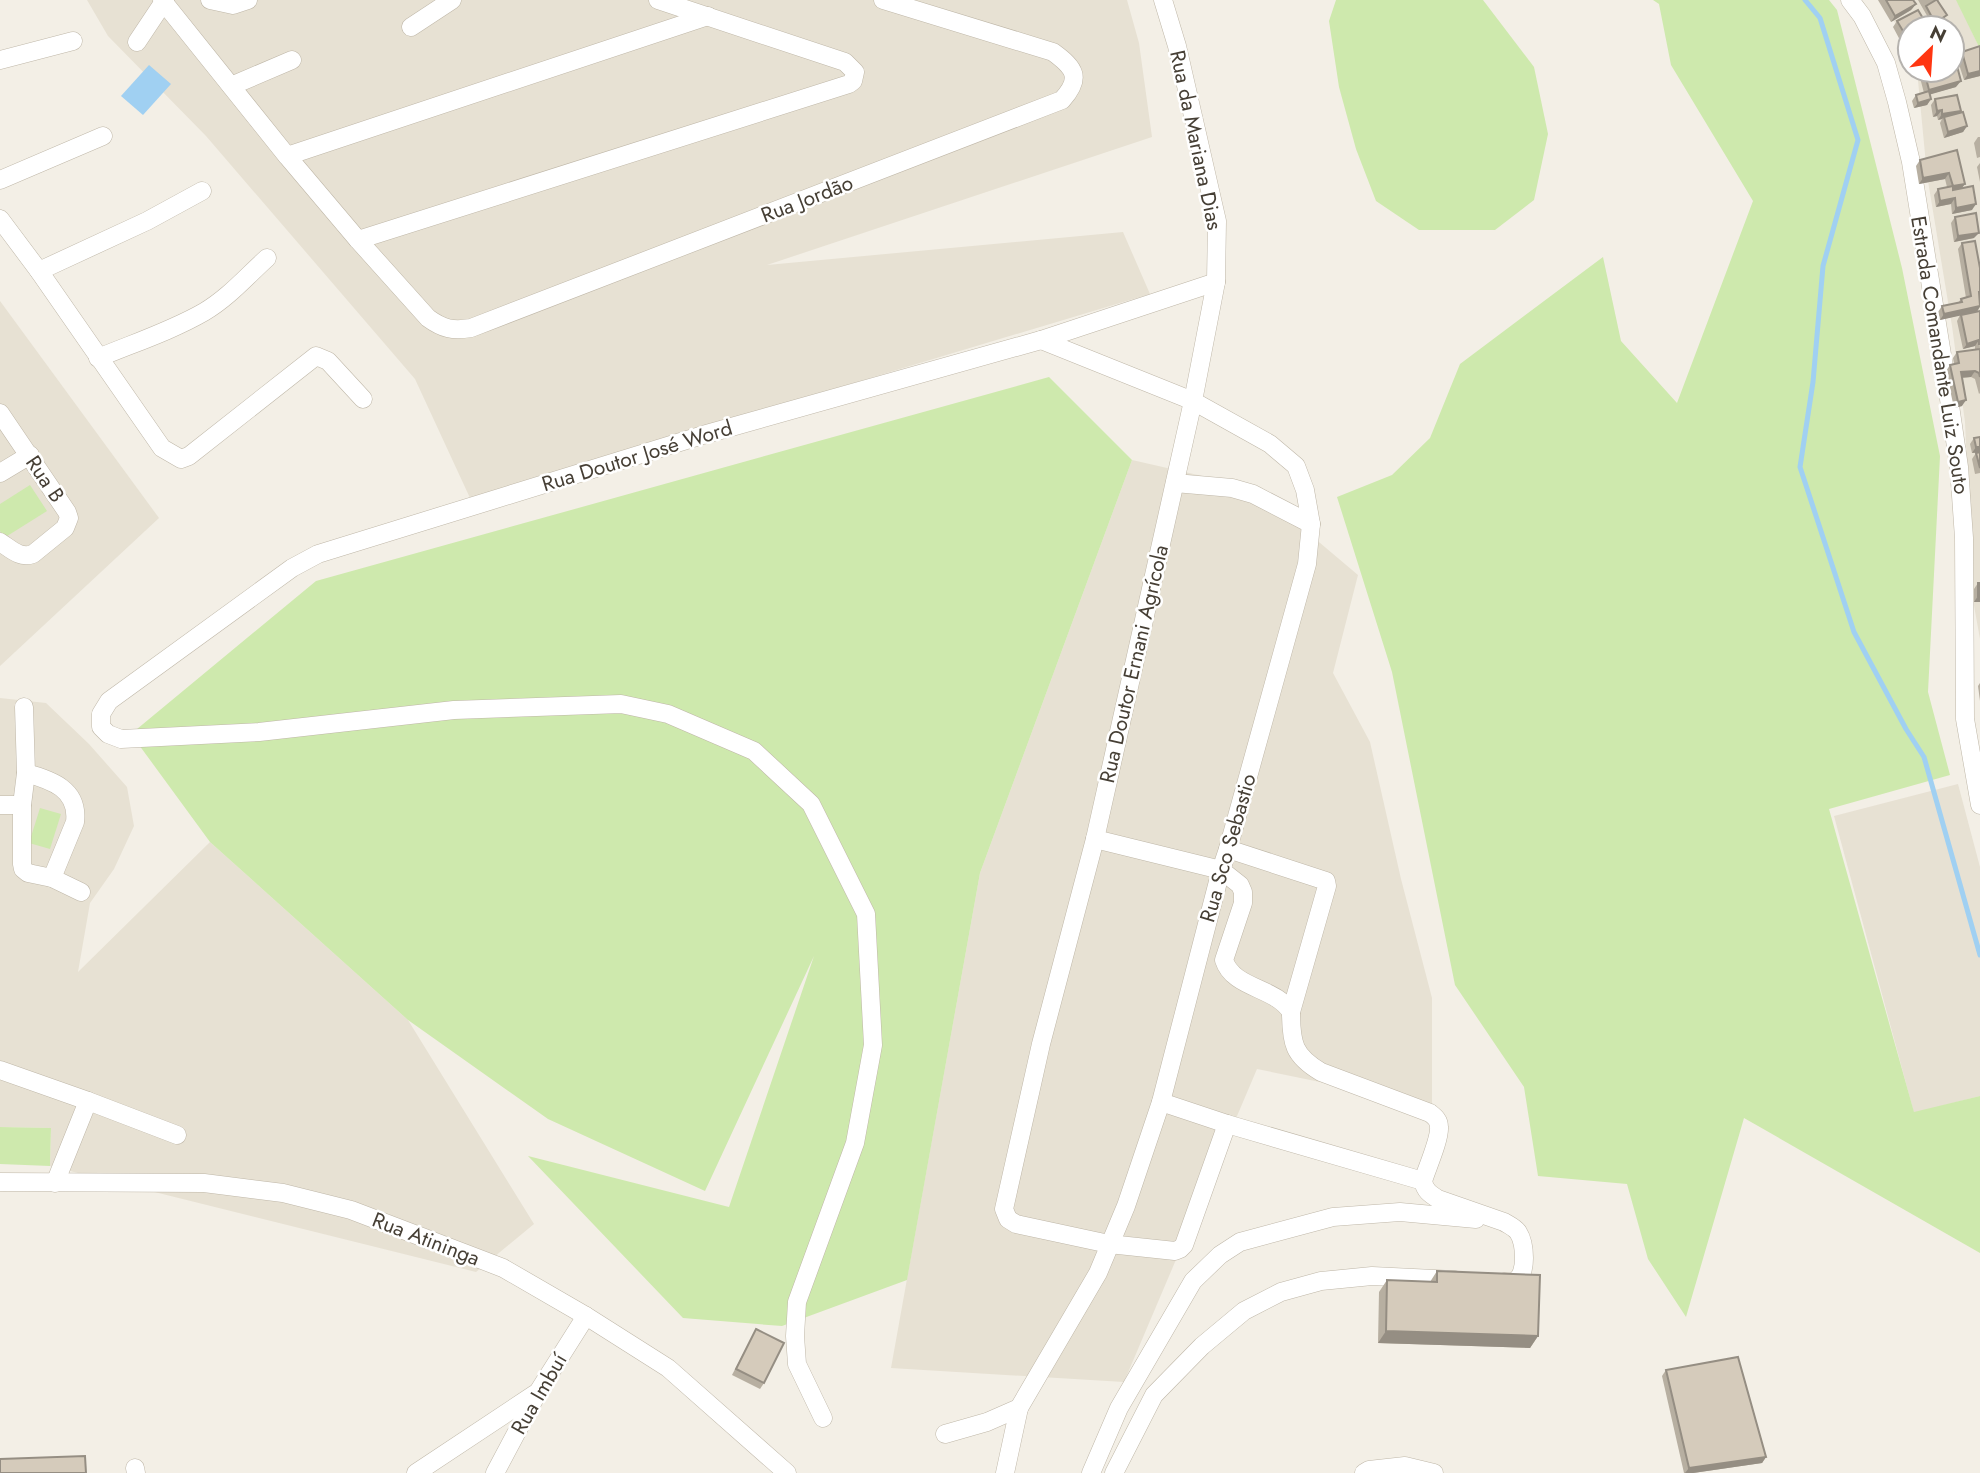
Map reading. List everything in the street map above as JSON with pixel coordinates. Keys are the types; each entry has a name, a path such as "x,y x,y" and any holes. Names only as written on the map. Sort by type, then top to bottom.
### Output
{"street":[{"path":"210,0 233,5 248,0"},
{"path":"411,27 452,0"},
{"path":"358,240 853,81 855,72 845,62 658,0"},
{"name":"Rua Jordão","path":"137,42 164,1 287,156 358,240 428,318 441,327 454,331 471,328 1062,100 1073,88 1074,74 1068,63 1053,52 883,0"},
{"name":"Rua da Mariana Dias","path":"1163,0 1180,59 1217,221 1216,282"},
{"name":"Estrada Comandante Luiz Souto","path":"1850,0 1886,63 1897,102 1910,162 1948,392 1959,467 1964,538 1965,719 1980,805"},
{"path":"287,156 708,16"},
{"path":"0,60 73,41"},
{"path":"231,86 292,60"},
{"path":"0,180 103,136"},
{"path":"39,271 202,191"},
{"path":"0,219 162,447 181,459 189,456 316,356 328,361 363,398"},
{"path":"98,358 177,326 207,310 267,258"},
{"name":"Rua Doutor José Word","path":"823,1418 797,1364 797,1302 855,1143 873,1045 866,914 811,804 754,751 668,714 621,704 454,710 259,732 121,739 108,734 101,727 101,714 109,701 292,568 317,554 703,435 1041,340 1216,282"},
{"name":"Rua Doutor Ernani Agrícola","path":"1109,1244 1016,1224 1008,1219 1004,1209 1041,1044 1095,839 1193,401 1216,282"},
{"name":"Rua Sco Sebastio","path":"1005,1473 1019,1408 1098,1272 1126,1206 1161,1102 1221,870 1307,564 1311,524 1305,490 1296,466 1270,444 1193,401 1041,340"},
{"name":"Rua B","path":"0,413 69,518 65,528 33,554 21,555 6,546"},
{"path":"0,473 30,456"},
{"path":"1175,483 1232,488 1253,494 1311,524"},
{"path":"24,708 26,772 22,805 23,869 28,873 52,878 81,892"},
{"path":"26,772 53,782 67,792 74,802 75,822 52,878"},
{"path":"0,805 22,805"},
{"path":"1095,839 1221,870 1240,885 1243,903 1224,960 1227,969 1283,1002 1291,1012"},
{"path":"1114,1473 1154,1395 1202,1346 1244,1311 1281,1292 1321,1281 1373,1276 1512,1283 1518,1279 1524,1264 1523,1243 1520,1234 1512,1227 1438,1199 1424,1188 1423,1181 1438,1135 1437,1118 1321,1072 1305,1063 1295,1048 1291,1012 1327,886 1326,881 1228,849"},
{"path":"0,1070 177,1135"},
{"path":"55,1183 88,1101"},
{"path":"1161,1102 1423,1181"},
{"path":"1109,1244 1175,1251 1184,1245 1227,1124"},
{"name":"Rua Atininga","path":"0,1182 204,1184 283,1193 351,1210 503,1268 586,1315 668,1368 787,1473"},
{"path":"1091,1473 1119,1408 1193,1281 1220,1255 1240,1242 1333,1217 1400,1212 1504,1222"},
{"name":"Rua Imbuí","path":"495,1473 538,1392 586,1315"},
{"path":"416,1473 538,1392"},
{"path":"945,1434 987,1422 1019,1408"},
{"path":"1364,1473 1369,1470 1405,1466 1434,1473"}],"shaded area":[{"path":"87,0 1127,0 1139,43 1152,137 767,265 1123,232 1150,294 470,498 415,379 206,136 108,36"},
{"path":"1880,0 1957,0 1964,14 1896,14 1896,25"},
{"path":"1966,19 1980,49 1980,639 1973,600 1965,422 1927,175 1918,84 1966,84"},
{"path":"0,301 159,518 0,666"},
{"path":"1132,460 1255,488 1358,575 1333,673 1370,742 1401,879 1432,998 1432,1105 1257,1069 1124,1382 891,1368 980,873"},
{"path":"0,698 46,703 89,744 127,787 134,826 114,869 90,903 78,972 210,842 408,1020 534,1224 476,1272 50,1166 51,1128 0,1127"},
{"path":"1958,784 1980,867 1980,1096 1914,1113 1834,816"}],"green space":[{"path":"1336,0 1483,0 1534,67 1548,134 1534,200 1495,230 1419,230 1376,201 1356,149 1339,87 1329,21"},
{"path":"1653,0 1829,0 1837,10 1902,268 1940,456 1928,692 1950,775 1829,809 1914,1112 1980,1096 1980,1253 1744,1118 1686,1317 1648,1259 1627,1184 1538,1176 1524,1087 1455,985 1392,672 1337,497 1392,475 1430,438 1460,364 1603,257 1621,341 1677,403 1753,201 1671,65 1659,4"},
{"path":"1956,0 1980,0 1980,49 1966,20 1966,14 1963,14"},
{"path":"1049,377 1132,460 980,873 907,1280 782,1326 683,1318 528,1156 729,1207 814,956 705,1191 548,1119 408,1020 210,842 131,734 316,581"},
{"path":"30,485 47,511 4,538 0,531 0,504"},
{"path":"40,808 61,814 50,849 29,843"},
{"path":"0,1127 51,1128 50,1166 0,1164"}],"water":[{"path":"149,65 171,84 143,115 121,96"}],"building":[{"path":"1886,0 1913,0 1916,4 1896,14 1895,16"},
{"path":"1937,0 1946,14 1930,14 1926,6"},
{"path":"1980,46 1980,71 1968,74 1966,51"},
{"path":"1928,84 1950,84 1929,90"},
{"path":"1929,91 1931,99 1918,103 1916,95"},
{"path":"1957,95 1961,111 1942,114 1942,110 1937,111 1935,99"},
{"path":"1963,112 1967,126 1948,132 1944,117"},
{"path":"1957,150 1965,184 1953,186 1949,173 1923,178 1920,160"},
{"path":"1953,186 1953,190 1973,186 1976,204 1956,208 1955,198 1940,201 1938,189"},
{"path":"1976,213 1979,233 1958,236 1955,217"},
{"path":"1975,241 1980,268 1980,306 1944,314 1942,306 1962,302 1961,299 1971,296 1962,243"},
{"path":"1980,311 1980,344 1979,340 1967,344 1961,315"},
{"path":"1980,349 1980,377 1975,371 1961,372 1966,400 1958,402 1950,365 1959,363 1957,352"},
{"path":"1980,437 1980,447 1976,447 1974,438"},
{"path":"1980,452 1980,468 1976,453"},
{"path":"1437,1271 1540,1275 1538,1336 1386,1331 1387,1280 1437,1282"},
{"path":"756,1329 784,1343 764,1383 736,1369"},
{"path":"1738,1357 1766,1457 1689,1468 1666,1370"},
{"path":"85,1456 86,1473 0,1473 0,1459"}],"waterway":[{"path":"1805,0 1820,18 1858,140 1823,266 1813,382 1800,467 1854,632 1924,757 1980,955"}]}
